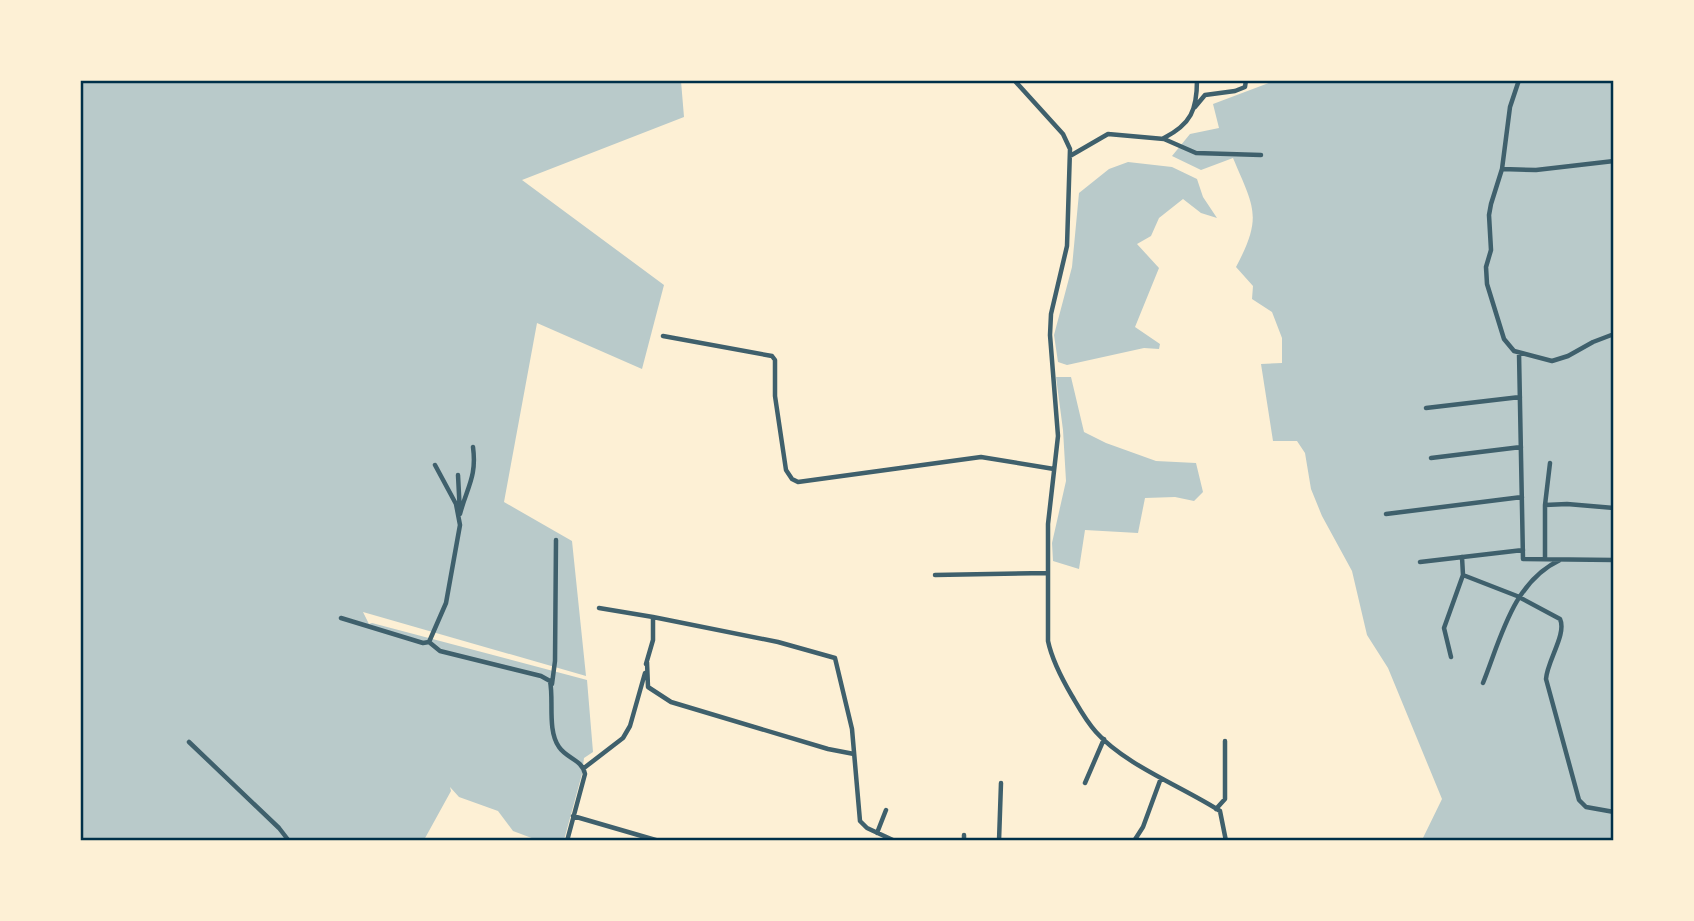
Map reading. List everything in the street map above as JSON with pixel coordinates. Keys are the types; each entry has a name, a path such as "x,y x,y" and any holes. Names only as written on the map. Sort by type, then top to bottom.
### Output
{"street":[{"path":"1014,80 1067,140 1070,156 1067,246 1051,314 1050,335 1058,436 1048,524 1048,641 1051,653 1081,712 1104,739 1161,778 1220,811 1224,820 1226,841"},
{"path":"1164,139 1178,131 1191,116 1197,80"},
{"path":"1194,107 1205,95 1245,87 1246,80"},
{"path":"1519,80 1510,107 1502,169 1489,215 1491,250 1486,278 1504,339 1510,348 1519,353 1547,361 1558,360 1614,334"},
{"path":"1070,156 1108,134 1164,139 1196,153 1261,155"},
{"path":"1502,169 1536,170 1614,161"},
{"path":"663,336 772,356 775,359 775,396 786,470 792,479 798,482 981,457 1054,469"},
{"path":"1519,353 1523,559 1614,560"},
{"path":"1426,408 1520,397"},
{"path":"1431,458 1521,446"},
{"path":"460,514 464,496 474,477 473,447"},
{"path":"1545,559 1545,505 1550,463"},
{"path":"435,465 460,514"},
{"path":"429,642 446,603 459,538 458,475"},
{"path":"1386,514 1522,497"},
{"path":"1545,505 1614,508"},
{"path":"556,540 555,661 551,685 553,724 559,748 584,768 586,774 567,841"},
{"path":"1420,562 1523,550"},
{"path":"1451,657 1444,628 1463,575 1462,557"},
{"path":"1483,683 1517,596 1545,567 1560,559"},
{"path":"935,575 1047,573"},
{"path":"1463,575 1517,596 1560,619 1562,629 1546,679 1579,800 1586,807 1614,812"},
{"path":"599,608 778,642 835,658 850,716 859,821 895,841"},
{"path":"584,768 623,738 630,726 653,640 653,617"},
{"path":"341,618 423,643 429,642 440,651 541,676 550,681 551,685"},
{"path":"647,662 648,687 671,702 828,749 854,754"},
{"path":"1085,783 1104,739"},
{"path":"1216,809 1226,799 1226,741"},
{"path":"189,742 289,841"},
{"path":"1134,841 1143,827 1161,778"},
{"path":"999,841 1001,783"},
{"path":"877,833 886,810"},
{"path":"573,816 659,841"}],"shaded area":[{"path":"80,81 681,81 684,117 522,180 664,285 642,369 537,323 504,502 572,541 586,676 363,612 369,624 587,680 593,752 584,758 564,840 537,840 513,831 498,811 459,797 450,787 451,791 424,840 81,840"},
{"path":"1274,81 1613,81 1613,840 1422,840 1442,799 1388,668 1367,635 1352,571 1322,516 1311,489 1305,453 1297,441 1273,441 1261,364 1282,363 1282,338 1272,312 1252,299 1253,286 1236,267 1250,235 1252,223 1246,189 1233,158 1201,170 1172,156 1190,134 1219,128 1213,104"},
{"path":"1128,162 1172,167 1197,179 1203,197 1217,218 1201,213 1183,199 1159,218 1151,236 1137,244 1159,268 1135,327 1160,344 1159,349 1144,348 1067,365 1058,362 1054,335 1072,267 1079,193 1109,169"},
{"path":"1056,377 1071,377 1084,432 1156,461 1196,463 1203,492 1194,501 1175,497 1145,498 1138,533 1085,530 1079,569 1053,561 1052,543 1066,481"}]}
